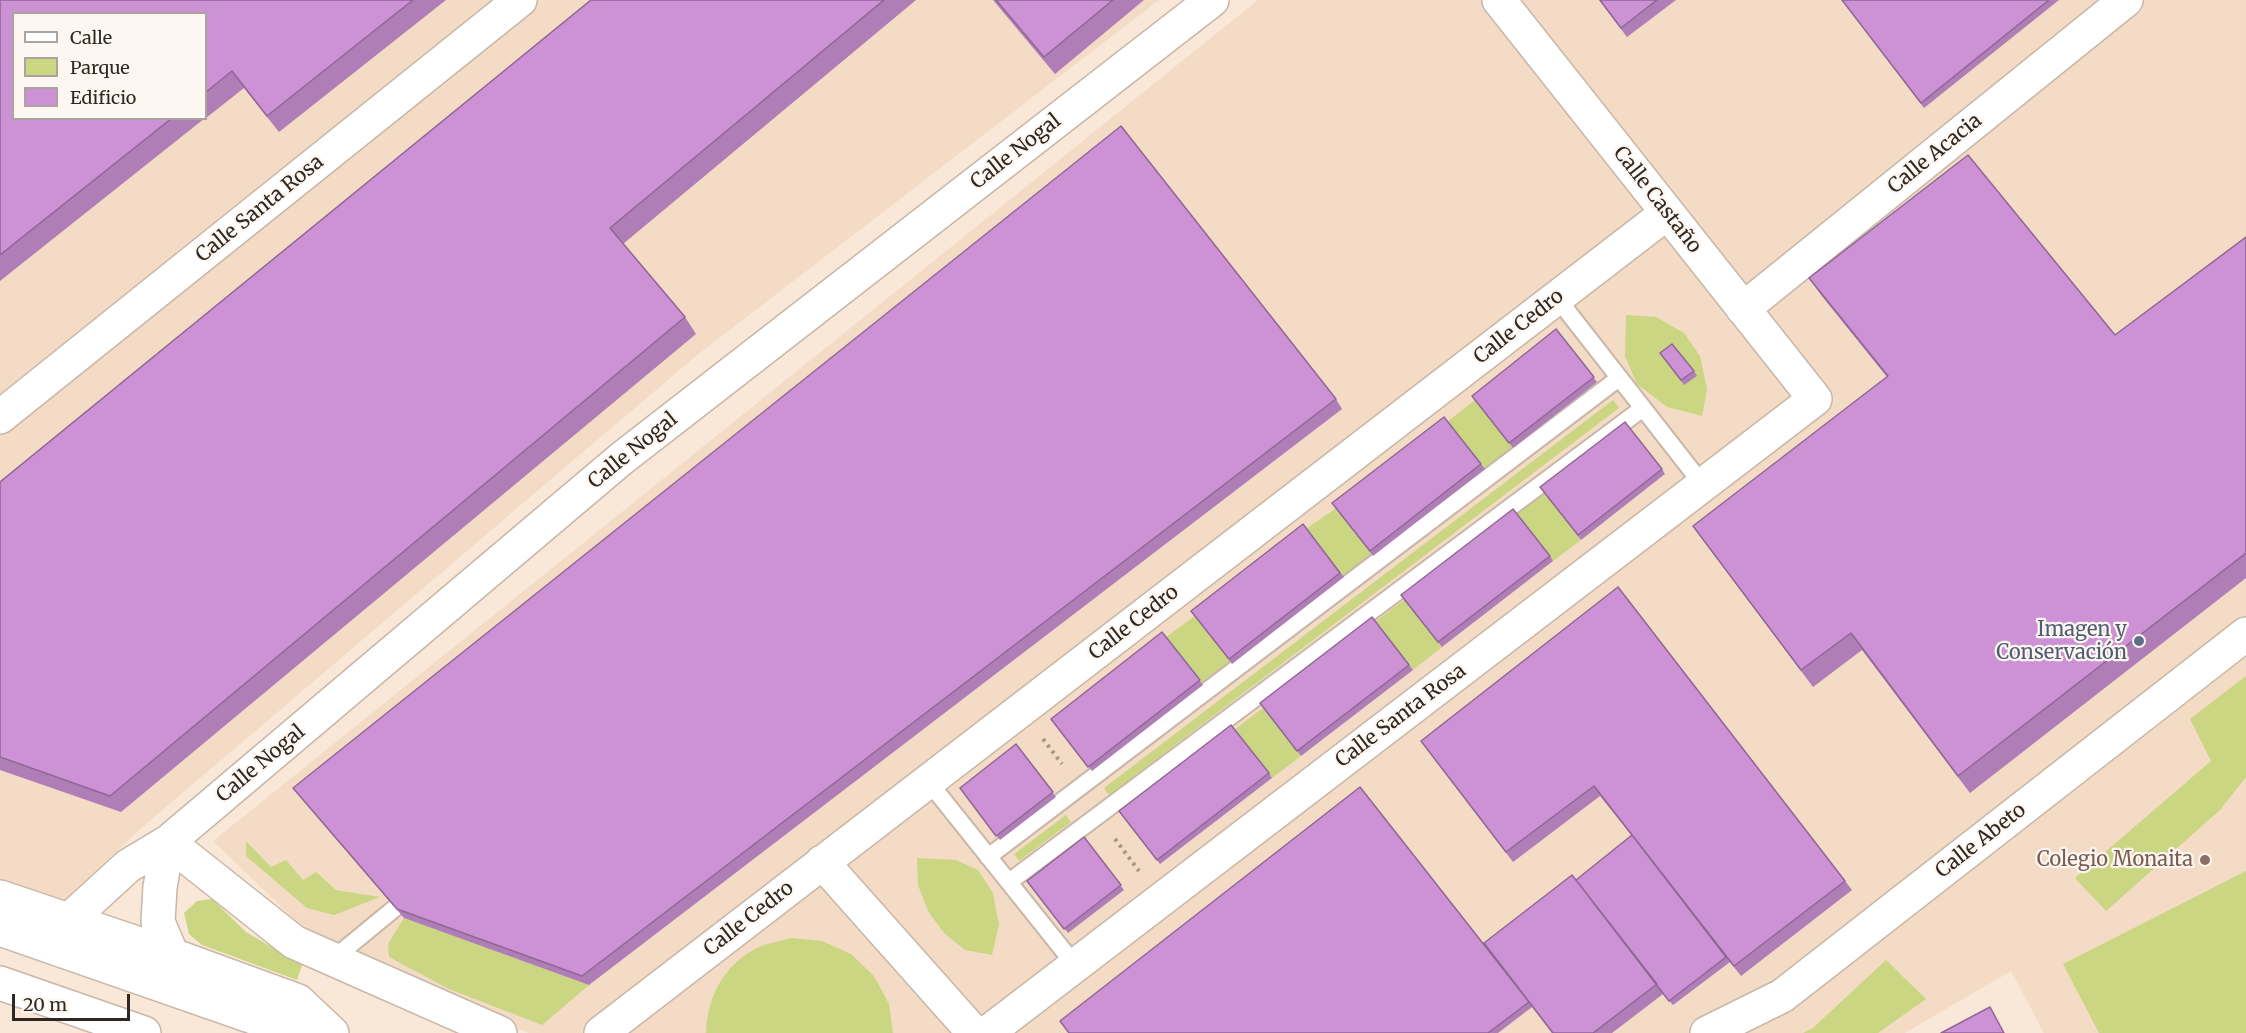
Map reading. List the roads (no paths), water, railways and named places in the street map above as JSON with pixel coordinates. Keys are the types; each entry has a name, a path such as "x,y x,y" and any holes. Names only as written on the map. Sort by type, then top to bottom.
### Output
{"main road":[{"name":"Calle Santa Rosa","path":"0,417 520,0"},
{"name":"Calle Nogal","path":"69,920 128,866 168,842 621,459 1212,0"},
{"name":"Calle Castaño","path":"1498,0 1815,399"},
{"name":"Calle Acacia","path":"1743,309 2126,0"},
{"name":"Calle Cedro","path":"601,1033 1667,213"},
{"name":"Calle Santa Rosa","path":"987,1033 1815,399"},
{"name":"Calle Abeto","path":"1707,1033 1782,996 2246,634"},
{"path":"172,955 159,922 160,887 168,842 294,942 500,1033"},
{"path":"822,862 974,1033"},
{"path":"0,897 172,955 298,1001 332,1033"},
{"path":"0,929 299,1033"},
{"path":"0,983 144,1033"}],"lane":[{"path":"1557,298 1703,485"},
{"path":"988,857 1620,378"},
{"path":"1009,882 1643,408"},
{"path":"928,781 1075,965"},
{"path":"333,959 395,908"}],"place":[{"name":"Imagen y Conservación","path":"2139,641"},
{"name":"Colegio Monaita","path":"2205,860"}]}
